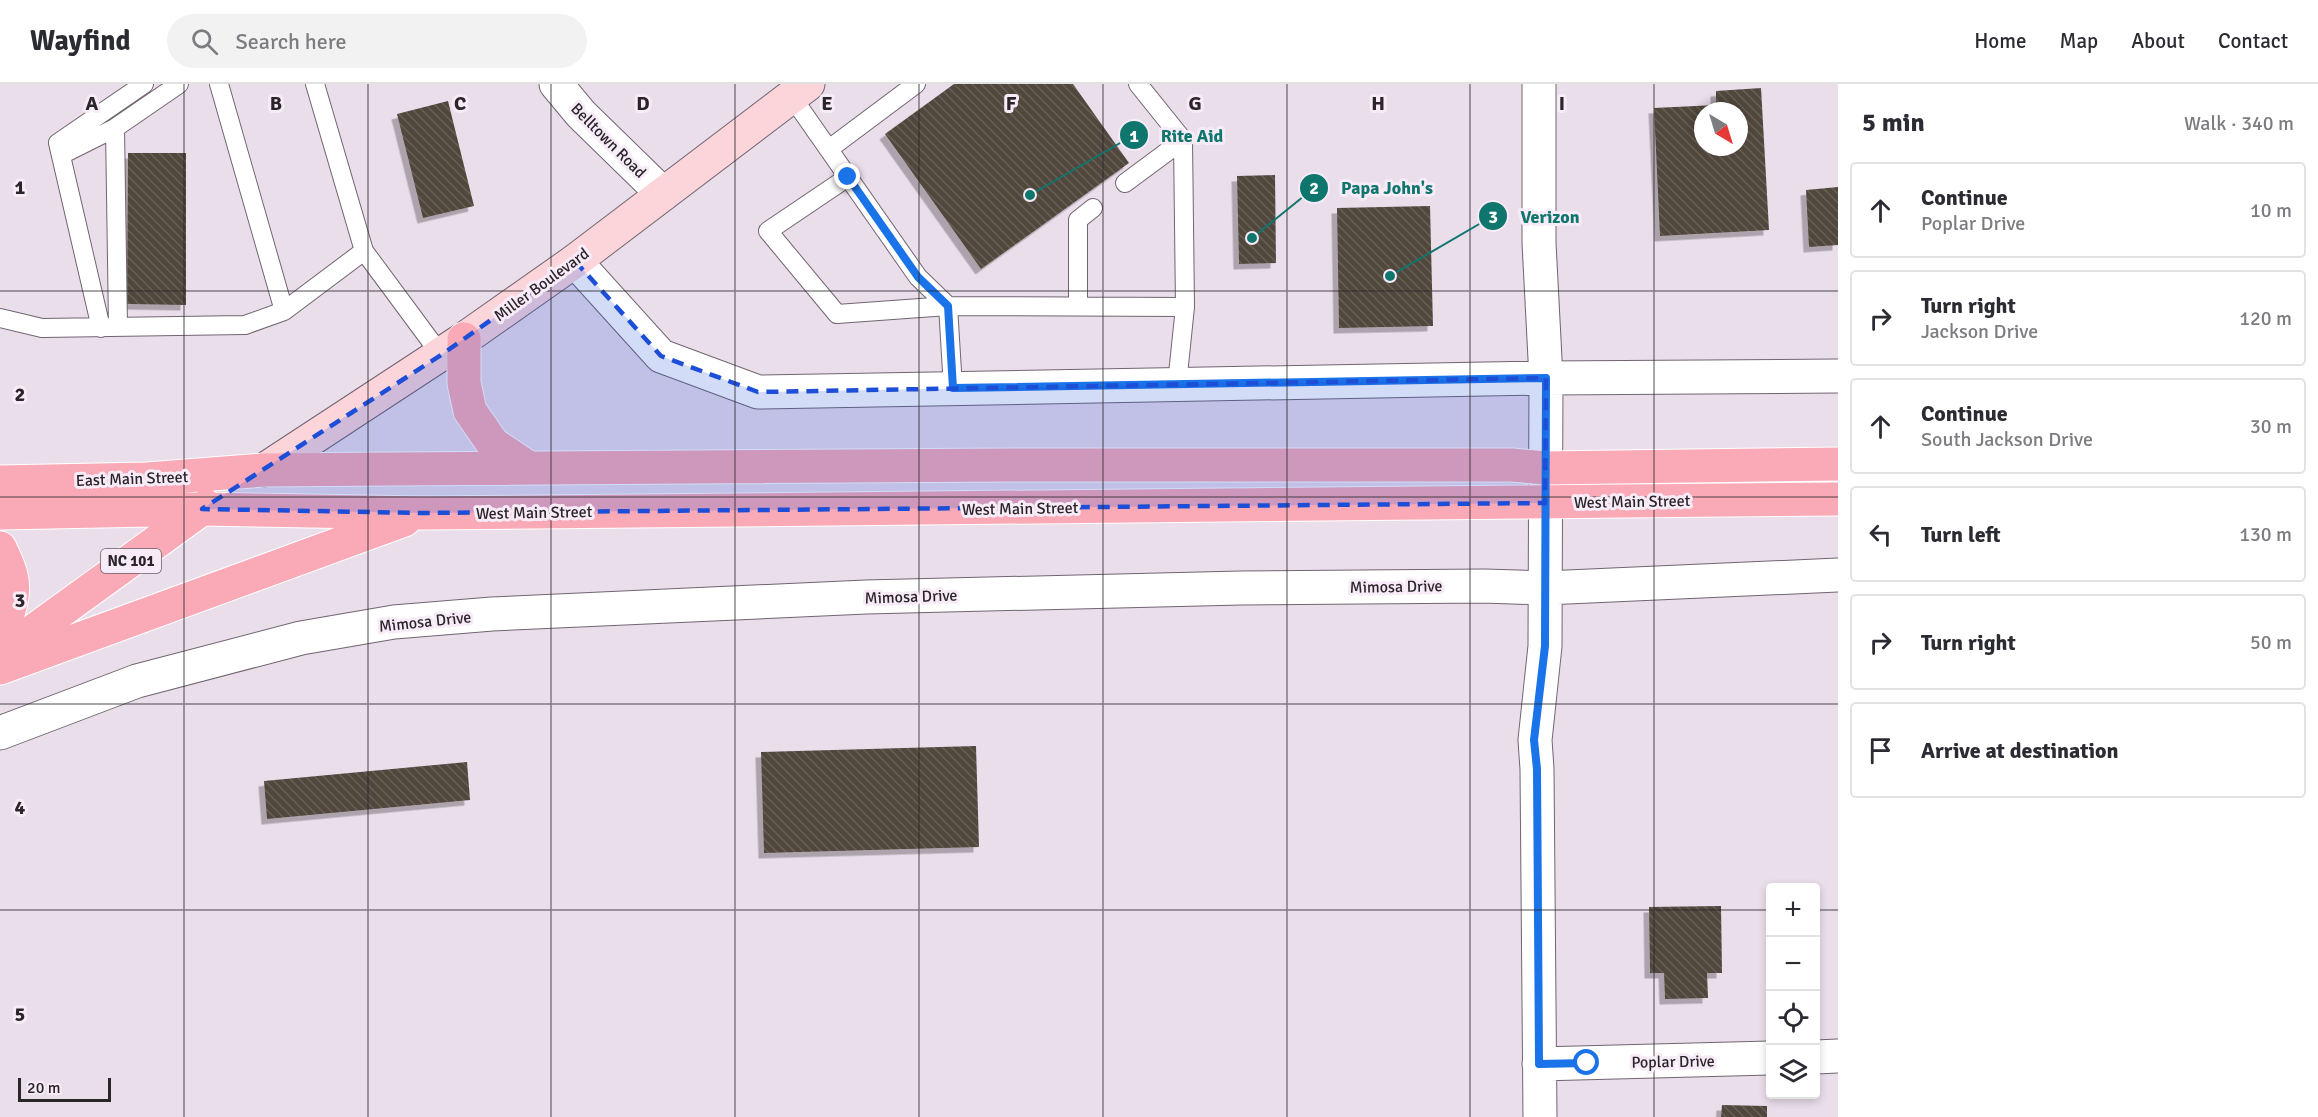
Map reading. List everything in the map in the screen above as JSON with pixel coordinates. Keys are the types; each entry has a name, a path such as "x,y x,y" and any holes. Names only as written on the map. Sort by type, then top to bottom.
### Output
{"main road":[{"path":"453,347 470,411 493,444 529,468"},
{"name":"West Main Street","path":"264,470 1000,465 1500,465 1545,468 1838,464"},
{"name":"East Main Street","path":"0,482 147,479 264,470"},
{"name":"NC 101","path":"0,655 202,509 264,470"},
{"name":"West Main Street","path":"202,509 423,513 1838,499"},
{"name":"East Main Street","path":"0,513 202,509"},
{"path":"0,668 423,513"},
{"path":"0,548 12,576 12,599 7,618 0,630"}],"street":[{"name":"Belltown Road","path":"556,84 581,114 663,194"},
{"path":"1539,84 1539,243 1546,378 1545,646 1534,740 1537,780 1540,1117"},
{"name":"Miller Boulevard","path":"264,470 453,347 575,261 800,90"},
{"path":"575,261 661,356 758,392 1546,378 1838,376"},
{"name":"Mimosa Drive","path":"0,734 136,681 301,638 382,624 492,614 866,597 1182,589 1484,586 1545,588 1838,575"},
{"path":"1820,1057 1838,1056"},
{"name":"Poplar Drive","path":"1539,1064 1766,1058"}],"lane":[{"path":"110,327 58,143 144,84"},
{"path":"61,155 116,128 179,84"},
{"path":"219,84 284,311"},
{"path":"315,84 364,251 453,347"},
{"path":"829,149 916,84"},
{"path":"1138,84 1183,140 1185,307 1177,384"},
{"path":"800,90 829,149 848,177 918,277 948,306 953,388"},
{"path":"110,327 116,128"},
{"path":"1125,183 1183,140"},
{"path":"848,177 768,231 837,314 948,306 1185,307"},
{"path":"1078,306 1077,220 1093,208"},
{"path":"0,318 42,328 245,325 284,311 364,251"}],"highlighted area":[{"path":"575,261 661,356 758,392 1546,378 1545,503 423,513 202,509 441,355"}],"building":[{"path":"954,84 1073,84 1129,163 981,269 885,134"},
{"path":"1761,88 1769,230 1660,236 1654,108 1694,106 1694,156 1748,156 1748,102 1716,102 1716,91"},
{"path":"448,101 474,206 423,218 397,114"},
{"path":"128,153 186,153 186,305 127,304"},
{"path":"1275,175 1276,263 1239,264 1237,176"},
{"path":"1838,187 1838,245 1809,247 1806,190"},
{"path":"1430,206 1433,326 1339,328 1337,208"},
{"path":"976,746 979,847 764,853 761,752"},
{"path":"467,762 470,800 267,819 264,781"},
{"path":"1721,906 1722,973 1707,973 1708,998 1665,999 1664,973 1650,973 1649,907"},
{"path":"1722,1105 1767,1106 1767,1117 1721,1117"}],"place":[{"name":"Rite Aid","path":"1030,195"},
{"name":"Papa John's","path":"1252,238"},
{"name":"Verizon","path":"1390,276"}],"route":[{"path":"848,177 918,277 948,306 953,388 1546,378 1545,646 1534,740 1537,769 1539,1064 1587,1063"}]}
